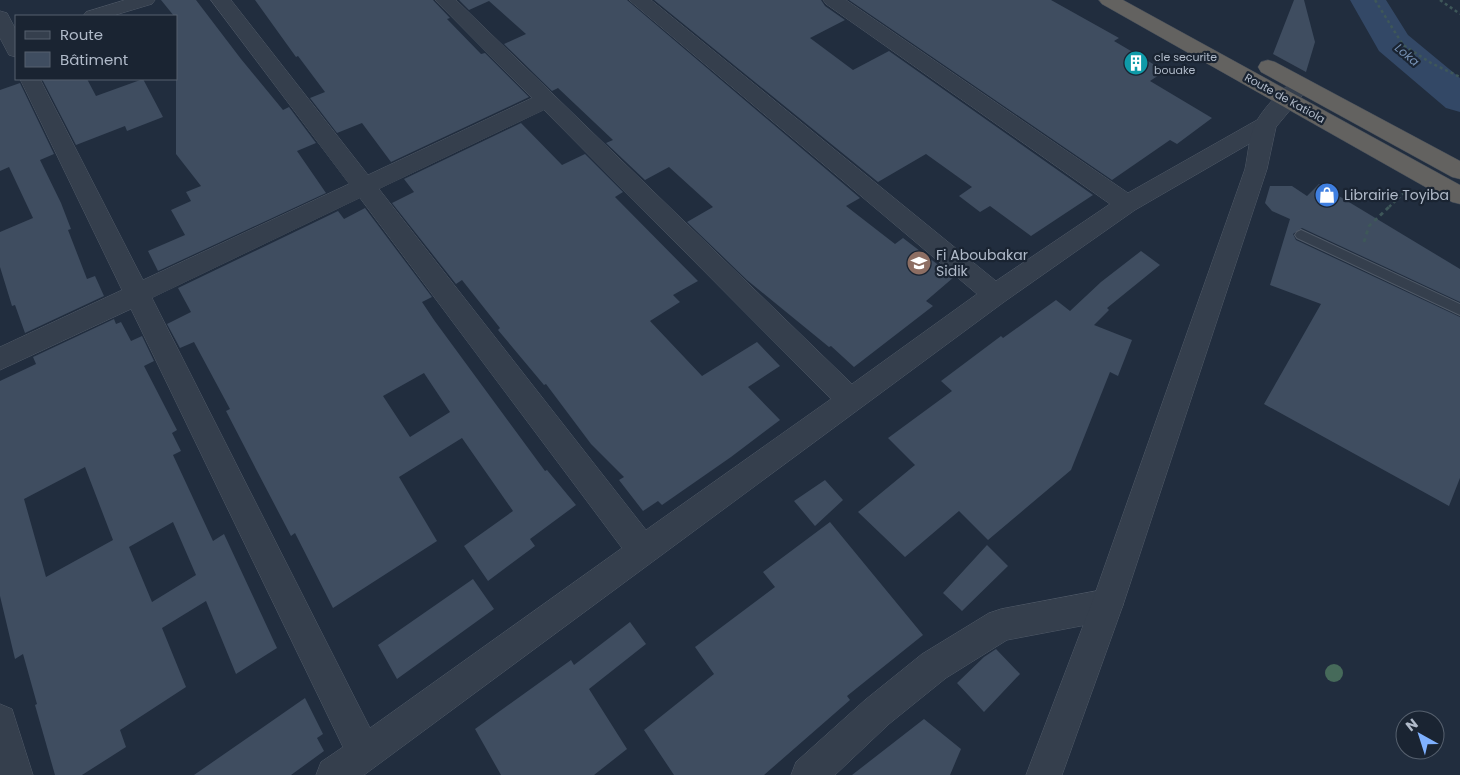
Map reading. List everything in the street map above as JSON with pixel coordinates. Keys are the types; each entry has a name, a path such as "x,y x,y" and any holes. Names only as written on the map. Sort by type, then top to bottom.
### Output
{"highway":[{"name":"Route de Katiola","path":"1110,0 1293,92 1460,171"},
{"name":"Route de Katiola","path":"1144,0 1423,175 1460,196"}],"street":[{"path":"96,15 145,0"},
{"path":"221,0 643,551"},
{"path":"445,0 851,401"},
{"path":"639,0 995,295"},
{"path":"833,0 1127,204"},
{"path":"0,17 11,45"},
{"path":"31,80 364,753"},
{"path":"334,775 995,295 1127,204 1265,126 1293,92"},
{"path":"0,358 547,100"},
{"path":"1044,775 1107,605 1256,169 1265,126"},
{"path":"809,775 877,712 934,666 1001,625 1107,605"},
{"path":"0,721 15,775"}],"lane":[{"path":"1300,235 1460,310"}],"path":[{"path":"1375,0 1403,45 1431,63 1460,77"},
{"path":"1440,0 1460,14"},
{"path":"1358,262 1369,226 1423,175"}],"building":[{"path":"161,0 196,0 283,110 289,107 316,143 297,151 326,193 158,271 148,251 185,235 171,210 191,201 186,192 201,186 176,154 178,15 173,15"},
{"path":"255,0 433,0 450,18 447,19 481,54 485,53 529,97 391,162 362,123 337,133 310,98 325,92 298,56 296,57"},
{"path":"459,0 627,0 860,198 846,206 895,244 903,238 954,277 926,301 933,306 854,367 831,346 829,347 747,280 687,222 713,207 669,167 645,180 606,143 613,140 558,88 552,91 504,44 526,34 489,1 469,10"},
{"path":"654,0 821,0 825,6 845,20 810,38 853,70 889,51 1093,195 1031,236 990,206 980,212 959,196 972,187 926,154 878,182"},
{"path":"849,0 1051,0 1119,38 1114,41 1165,71 1150,81 1212,118 1177,144 1170,140 1112,180"},
{"path":"1294,0 1304,0 1315,42 1306,72 1273,54"},
{"path":"43,80 88,80 96,96 144,80 163,117 127,131 125,126 76,145"},
{"path":"20,83 54,154 40,160 61,203 71,229 68,230 87,279 95,276 104,296 25,333 15,305 12,306 0,267 0,232 33,218 9,167 0,171 0,90"},
{"path":"521,123 562,165 585,154 623,192 615,197 698,281 673,295 680,302 650,321 702,376 757,342 780,366 748,387 780,420 662,505 658,501 643,511 619,480 624,477 591,444 546,384 544,385 498,330 500,328 462,280 456,284 392,203 414,192 404,179"},
{"path":"1319,184 1460,269 1460,302 1302,228 1293,234 1296,240 1460,317 1460,478 1449,506 1264,404 1321,304 1270,285 1290,219 1272,211 1265,203 1270,186 1292,186 1307,196"},
{"path":"365,208 432,297 422,302 434,320 545,471 547,470 576,505 530,539 535,546 488,581 464,546 513,511 462,438 399,477 437,541 333,608 295,533 291,536 257,471 226,411 230,409 194,342 180,348 167,324 191,312 178,288 338,211 344,219","holes":["424,373 450,412 410,437 383,396"]},
{"path":"1141,251 1160,265 1107,308 1109,310 1094,325 1132,340 1118,376 1110,372 1071,470 988,540 959,511 905,557 858,512 915,465 888,438 952,391 941,381 1001,336 1003,338 1056,300 1070,311 1101,282"},
{"path":"114,319 116,324 121,322 131,341 142,336 154,361 144,366 177,430 172,433 181,451 173,455 213,541 224,534 277,648 236,674 206,601 162,628 186,687 120,730 126,747 82,775 55,775 23,654 15,659 0,596 0,381 36,364 33,357","holes":["85,467 113,540 46,577 24,499","173,522 196,575 152,602 129,547"]},
{"path":"825,480 843,500 815,526 794,501"},
{"path":"830,522 923,635 847,696 850,700 764,775 674,775 644,730 714,674 695,647 775,587 763,572"},
{"path":"987,545 1008,566 962,611 943,593"},
{"path":"473,579 494,609 397,679 378,645"},
{"path":"630,622 646,644 589,689 627,749 594,775 501,775 475,729 571,660 574,665"},
{"path":"996,649 1020,674 984,712 957,683 984,657"},
{"path":"305,698 323,734 317,738 324,751 291,775 194,775"},
{"path":"924,719 961,749 950,775 852,775"}],"waterway":[{"name":"Loka","path":"1368,0 1393,43 1460,99"}],"place":[{"name":"cle securite bouake","path":"1136,63"},
{"name":"Librairie Toyiba","path":"1327,195"},
{"name":"Fi Aboubakar Sidik","path":"919,263"}]}
